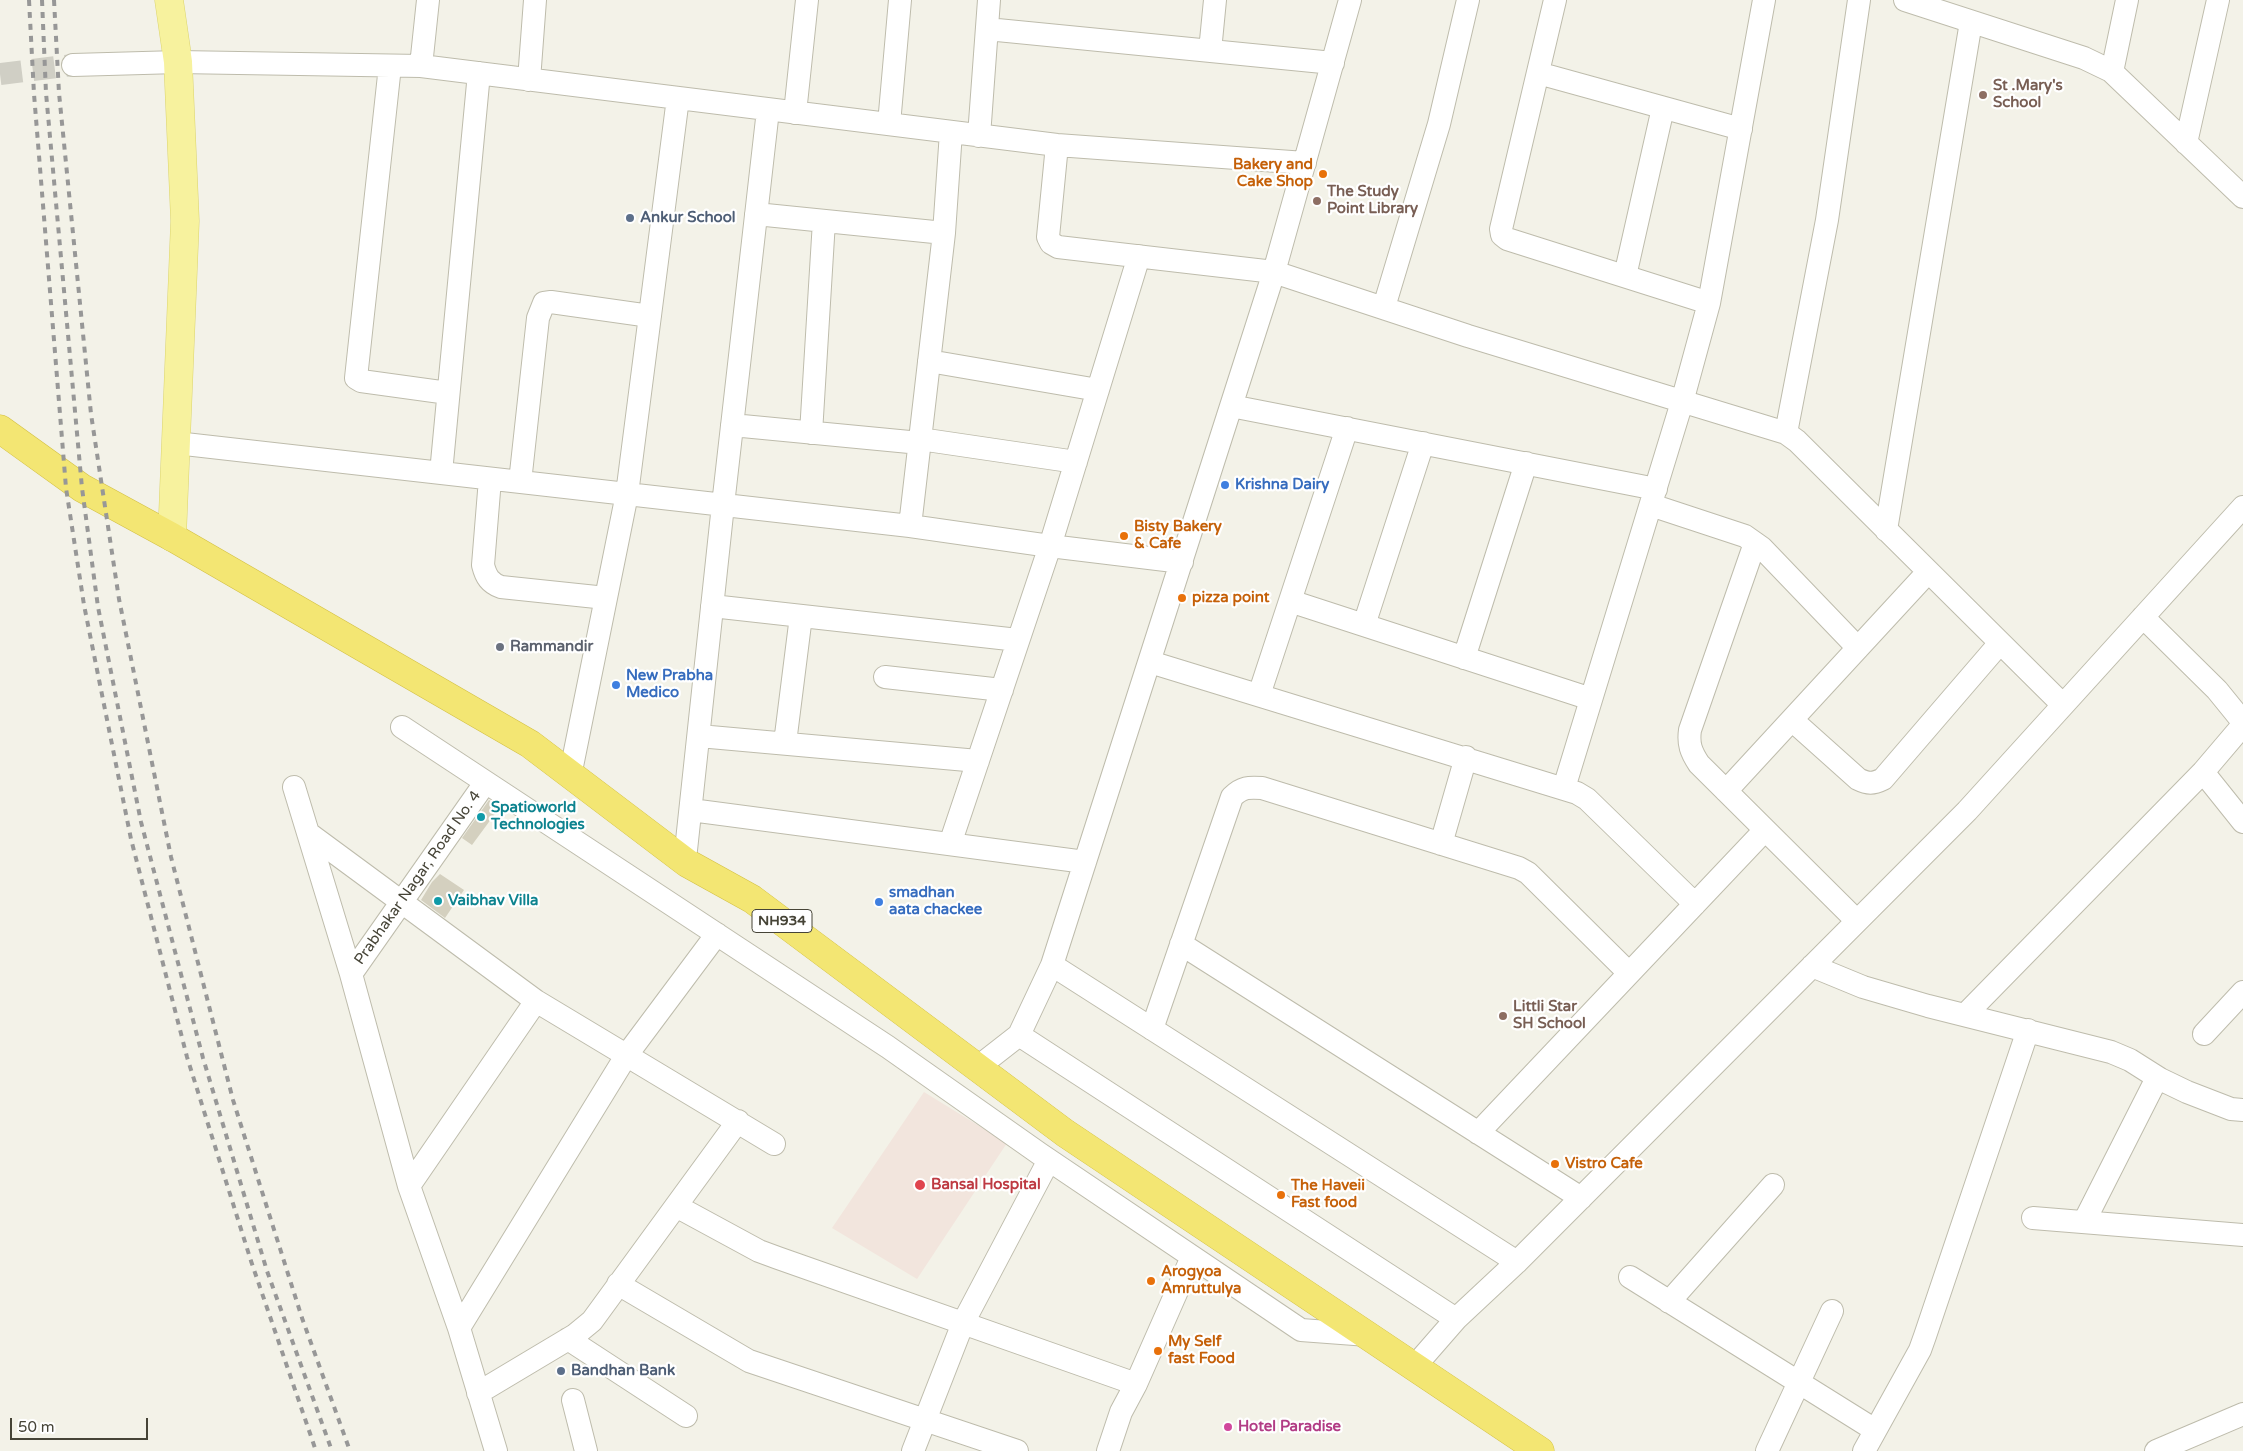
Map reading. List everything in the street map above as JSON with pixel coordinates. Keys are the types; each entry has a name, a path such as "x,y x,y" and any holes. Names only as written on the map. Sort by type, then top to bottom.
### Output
{"highway":[{"name":"NH934","path":"0,429 82,488 172,536 530,744 687,863 752,898 1065,1133 1540,1451"}],"main road":[{"path":"169,0 178,62 185,221 172,536"}],"street":[{"path":"421,66 428,0"},
{"path":"529,80 535,0"},
{"path":"795,113 807,0"},
{"path":"889,124 900,0"},
{"path":"979,136 989,0"},
{"path":"1210,51 1215,0"},
{"path":"978,1067 1019,1035 1052,965 1274,272 1350,0"},
{"path":"1384,307 1439,124 1468,0"},
{"path":"1556,0 1501,229 1502,235 1507,239 1709,303"},
{"path":"1564,788 1682,402 1709,303 1764,0"},
{"path":"1786,433 1827,220 1860,0"},
{"path":"1905,0 2091,61 2112,72 2243,197"},
{"path":"2112,72 2127,0"},
{"path":"2186,143 2218,0"},
{"path":"1886,530 1971,22"},
{"path":"987,29 1333,63"},
{"path":"72,65 178,62 421,66 1057,145 1305,163"},
{"path":"390,66 356,378 361,381 448,393"},
{"path":"1538,73 1741,129"},
{"path":"441,473 479,74"},
{"path":"570,776 627,494 678,98"},
{"path":"1625,276 1663,108"},
{"path":"686,850 768,110"},
{"path":"910,526 944,233 951,132"},
{"path":"1057,145 1048,237 1051,243 1058,247 1274,272 1468,336 1786,433 1797,441 2063,705"},
{"path":"756,214 944,233"},
{"path":"811,433 824,221"},
{"path":"950,844 1050,546 1139,256"},
{"path":"520,482 538,318 544,303 551,302 650,316"},
{"path":"929,361 1098,390"},
{"path":"1231,406 1526,463 1653,497 1745,536 1762,548 1858,648"},
{"path":"732,425 920,441 1076,462"},
{"path":"1260,695 1347,428"},
{"path":"176,443 910,526 1182,562"},
{"path":"1364,625 1423,443"},
{"path":"1464,658 1526,463"},
{"path":"490,479 483,565 486,576 492,584 501,587 606,598"},
{"path":"1415,1366 1456,1319 1517,1262 1966,811 2243,507"},
{"path":"1755,543 1688,740 1699,764 1857,921"},
{"path":"1726,791 1928,572"},
{"path":"1290,601 1591,699"},
{"path":"712,606 1018,640"},
{"path":"785,743 801,616"},
{"path":"1965,1015 2203,772 2241,715 2142,617"},
{"path":"1792,720 1858,779 1867,784 1874,783 1883,779 2000,643"},
{"path":"1150,662 1564,788 1587,799 1695,904"},
{"path":"885,677 1002,690"},
{"path":"402,727 880,1041 1049,1160 1301,1330 1368,1335"},
{"path":"699,736 978,761"},
{"path":"1441,844 1466,757"},
{"path":"2203,772 2243,822"},
{"name":"Prabhakar Nagar, Road No. 4","path":"351,974 485,783"},
{"path":"294,787 351,974 409,1186 459,1328 496,1451"},
{"path":"1152,1029 1232,797 1240,789 1250,787 1262,788 1519,868 1528,873 1629,973"},
{"path":"691,810 1085,862"},
{"path":"1478,1133 1765,830"},
{"path":"308,833 536,1001 774,1144"},
{"path":"459,1328 626,1056 717,934"},
{"path":"1181,944 1581,1198"},
{"path":"1052,965 1517,1262"},
{"path":"1812,966 1863,988 2120,1055 2157,1078 2187,1092 2231,1109 2243,1110"},
{"path":"2204,1034 2243,992"},
{"path":"409,1186 536,1001"},
{"path":"1864,1451 1920,1350 2028,1030"},
{"path":"1019,1035 1456,1319"},
{"path":"2084,1222 2157,1078"},
{"path":"478,1393 568,1339 592,1321 738,1121"},
{"path":"913,1451 963,1323 1049,1160"},
{"path":"1669,1302 1773,1186"},
{"path":"676,1206 759,1251 1136,1384"},
{"path":"2033,1218 2243,1234"},
{"path":"1108,1451 1121,1412 1136,1384 1192,1257"},
{"path":"1630,1278 1875,1430"},
{"path":"618,1284 749,1361 1017,1451"},
{"path":"1767,1451 1832,1311"},
{"path":"568,1339 686,1416"},
{"path":"572,1400 586,1451"},
{"path":"2156,1451 2188,1445 2243,1414"}],"shaded area":[{"name":"Bansal Hospital","path":"924,1092 1007,1143 917,1279 832,1228"}],"building":[{"path":"489,800 500,807 472,845 462,838"},
{"name":"Vaibhav Villa","path":"440,874 464,890 445,918 421,900 432,882"}],"tunnel":[{"path":"0,74 73,65"}],"railway":[{"path":"29,0 34,94 66,488 84,605 131,839 187,1057 251,1261 316,1451"},
{"path":"42,0 46,93 82,488 98,607 141,822 203,1058 267,1271 332,1451"},
{"path":"54,0 59,93 91,414 119,599 171,857 233,1100 302,1318 350,1451"}],"place":[{"name":"St .Mary's School","path":"1983,95"},
{"name":"Bakery and Cake Shop","path":"1323,174"},
{"name":"The Study Point Library","path":"1317,201"},
{"name":"Ankur School","path":"630,218"},
{"name":"Krishna Dairy","path":"1225,485"},
{"name":"Bisty Bakery & Cafe","path":"1124,536"},
{"name":"pizza point","path":"1182,598"},
{"name":"Rammandir","path":"500,647"},
{"name":"New Prabha Medico","path":"616,685"},
{"name":"Spatioworld Technologies","path":"481,817"},
{"name":"Vaibhav Villa","path":"438,901"},
{"name":"smadhan aata chackee","path":"879,902"},
{"name":"Littli Star SH School","path":"1503,1016"},
{"name":"Vistro Cafe","path":"1555,1164"},
{"name":"Bansal Hospital","path":"920,1185"},
{"name":"The Haveii Fast food","path":"1281,1195"},
{"name":"Arogyoa Amruttulya","path":"1151,1281"},
{"name":"My Self fast Food","path":"1158,1351"},
{"name":"Bandhan Bank","path":"561,1371"},
{"name":"Hotel Paradise","path":"1228,1427"}]}
